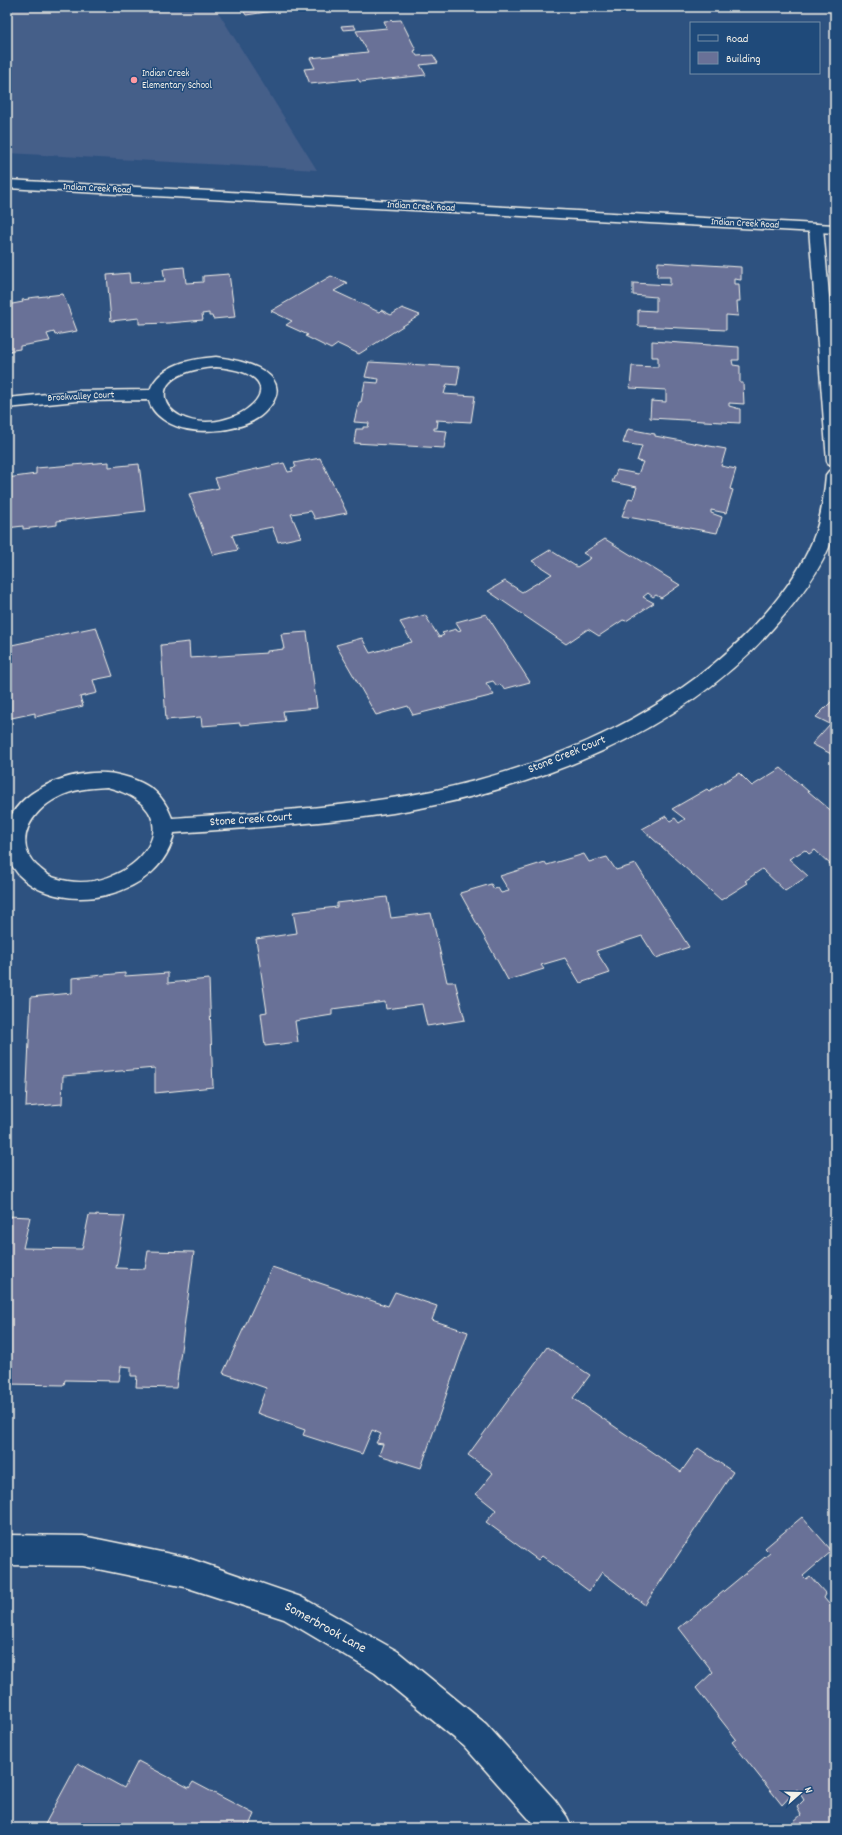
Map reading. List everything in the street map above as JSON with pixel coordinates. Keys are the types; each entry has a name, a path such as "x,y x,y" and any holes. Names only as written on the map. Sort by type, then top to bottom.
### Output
{"street":[{"name":"Indian Creek Road","path":"7,184 835,229"},
{"path":"816,228 835,461"},
{"path":"216,362 233,363 249,368 260,375 267,384 268,394 264,404 248,416 238,421 218,425 199,426 181,422 167,415 158,406 155,395 159,385 168,376 181,368 216,362"},
{"name":"Brookvalley Court","path":"7,403 77,396 155,395"},
{"name":"Stone Creek Court","path":"165,826 325,814 397,804 468,790 536,769 600,743 663,710 716,673 756,636 790,598 809,565 824,532 832,500 835,475"},
{"path":"107,780 129,785 148,795 160,810 165,826 162,845 151,862 133,876 110,886 85,890 60,888 39,880 24,867 15,851 16,833 23,815 38,799 59,788 83,781 107,780"},
{"name":"Somerbrook Lane","path":"7,1550 83,1551 185,1572 291,1607 386,1662 475,1734 544,1811 556,1828"}],"shaded area":[{"name":"Indian Creek Elementary School","path":"7,7 215,7 317,170 7,153"}],"building":[{"path":"241,7 293,7 294,8 246,15"},
{"path":"401,20 416,50 414,51 417,56 433,55 438,63 420,65 426,75 360,82 358,79 310,84 304,69 315,68 310,58 368,52 356,31 387,28 384,21"},
{"path":"354,25 356,29 343,30 341,26"},
{"path":"658,262 741,267 741,280 734,279 734,284 739,284 740,301 737,301 738,316 726,315 726,330 638,326 638,310 656,311 656,297 633,295 633,283 670,285 670,277 657,277"},
{"path":"184,267 186,283 203,282 203,276 229,274 235,317 213,319 212,316 209,316 209,313 202,314 203,320 169,323 139,324 139,318 111,321 107,275 129,273 130,283 165,281 163,269"},
{"path":"331,276 348,283 334,291 379,312 381,310 391,315 402,308 420,315 359,354 338,344 331,349 305,336 308,335 286,325 292,321 271,311"},
{"path":"63,294 77,331 55,335 54,332 47,334 50,341 20,346 20,349 7,351 7,305 23,302 22,300 29,299 28,298"},
{"path":"652,341 739,347 739,360 732,360 733,365 740,366 740,383 743,383 744,404 729,403 729,406 740,409 740,423 650,418 651,401 666,402 666,390 630,388 632,366 658,367 658,357 652,357"},
{"path":"369,362 460,367 457,385 447,384 444,394 475,396 471,422 436,420 438,421 437,428 434,428 434,430 447,431 444,448 354,443 356,429 368,427 369,423 354,422 359,402 361,402 365,382 378,383 379,379 365,377"},
{"path":"628,429 655,434 655,436 726,449 721,466 736,469 730,489 733,490 726,513 711,510 711,513 722,517 717,533 622,516 629,498 633,499 637,487 612,482 617,470 638,474 643,462 637,461 642,446 623,443"},
{"path":"320,458 347,513 315,519 311,511 291,514 301,537 278,542 272,527 232,535 238,550 213,555 189,494 219,488 215,478 284,463 288,472 293,471 291,468 296,467 294,463"},
{"path":"109,462 109,467 139,464 145,511 57,521 57,525 23,529 23,526 7,528 7,478 36,474 36,468"},
{"path":"605,539 680,585 661,598 656,595 653,597 648,593 643,597 654,603 626,621 623,620 599,636 588,629 566,644 488,591 505,581 522,592 552,574 532,561 550,550 577,567 591,558 583,553"},
{"path":"486,614 530,682 504,689 500,684 497,686 493,681 486,683 494,695 413,715 408,706 376,715 336,645 362,638 370,653 412,642 400,622 425,615 439,637 444,635 442,633 456,629 457,631 461,630 456,622"},
{"path":"96,627 113,676 93,680 97,693 80,697 83,706 35,717 35,713 7,719 7,646"},
{"path":"307,632 317,708 283,711 285,721 240,725 240,723 202,726 201,717 166,720 161,645 189,642 190,658 267,653 267,651 284,649 281,634"},
{"path":"835,698 835,756 812,744 830,724 816,717"},
{"path":"781,768 835,814 835,864 832,866 815,850 809,854 805,850 789,859 808,876 785,891 762,869 745,881 748,883 721,900 642,829 666,816 670,821 675,818 679,823 685,819 672,809 707,789 709,791 739,773 752,786"},
{"path":"584,854 589,862 607,857 616,870 636,864 689,947 656,958 642,936 596,951 610,973 580,983 565,958 541,965 544,969 508,980 460,893 491,884 494,889 498,888 501,893 509,891 500,876 545,862 547,865"},
{"path":"387,897 391,918 431,913 447,982 455,982 465,1020 427,1026 422,1004 386,1009 385,1002 332,1009 332,1015 295,1021 298,1042 265,1046 261,1013 267,1012 256,939 297,933 293,912 337,907 337,903"},
{"path":"125,973 125,976 168,973 168,983 209,979 213,1087 155,1093 155,1068 63,1076 62,1104 26,1107 31,997 72,993 72,978"},
{"path":"89,1215 125,1216 116,1268 145,1269 148,1251 194,1252 176,1388 136,1387 137,1376 131,1376 131,1367 121,1366 119,1381 65,1380 64,1385 7,1384 9,1368 7,1368 7,1216 30,1217 23,1248 82,1249"},
{"path":"272,1267 388,1306 395,1292 437,1306 432,1320 468,1332 421,1468 379,1455 383,1444 376,1443 381,1434 372,1430 362,1454 303,1435 305,1430 257,1413 266,1388 223,1373"},
{"path":"547,1347 590,1375 573,1398 681,1472 698,1448 733,1472 645,1605 602,1572 589,1591 542,1556 538,1560 486,1522 496,1510 476,1494 493,1473 468,1455"},
{"path":"802,1517 832,1551 803,1576 806,1579 810,1576 826,1594 824,1598 835,1611 835,1828 799,1828 794,1821 801,1815 797,1807 804,1800 797,1789 782,1805 732,1742 736,1739 696,1688 713,1672 679,1628 770,1553 765,1548"},
{"path":"138,1761 189,1788 193,1782 254,1814 248,1828 43,1828 78,1763 124,1788"},
{"path":"270,1821 284,1828 267,1828"}],"place":[{"name":"Indian Creek Elementary School","path":"134,80"}]}
